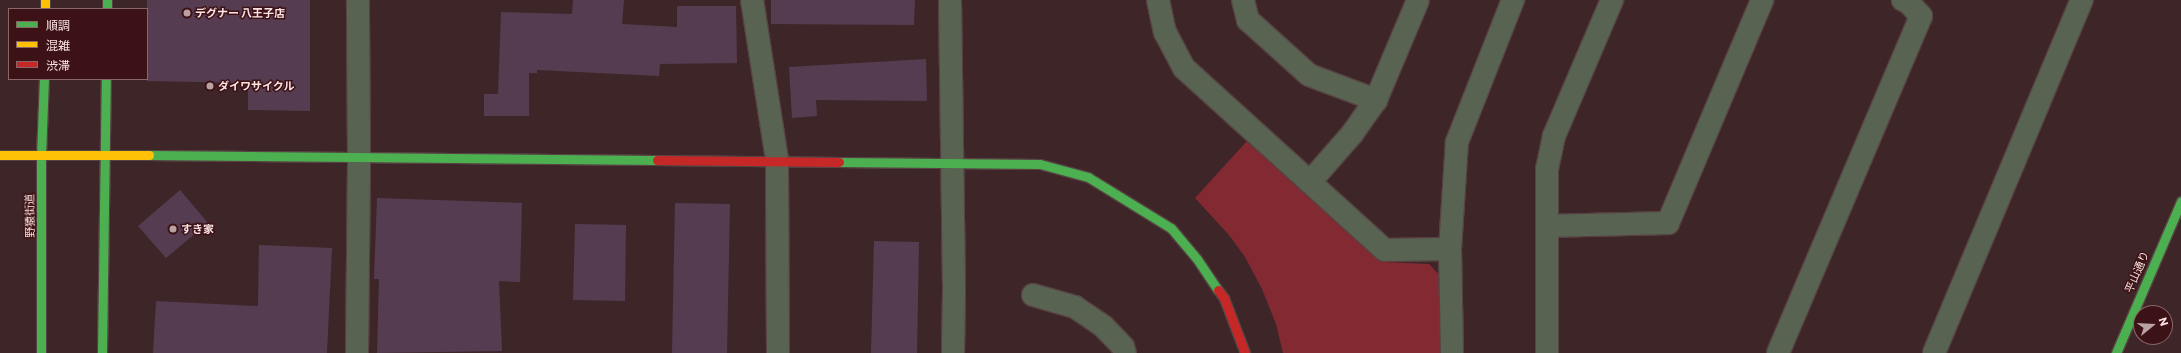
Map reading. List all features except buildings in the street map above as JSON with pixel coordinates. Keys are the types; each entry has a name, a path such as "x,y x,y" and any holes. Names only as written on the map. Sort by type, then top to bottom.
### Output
{"street":[{"path":"357,353 359,158 358,0"},
{"path":"752,0 777,160 778,353"},
{"path":"950,0 954,291 953,353"},
{"path":"1158,0 1165,32 1184,68 1385,250 1450,249"},
{"path":"1242,0 1248,20 1309,75 1376,100"},
{"path":"1310,182 1352,134 1376,100 1418,0"},
{"path":"1452,353 1450,249 1456,142 1513,0"},
{"path":"1547,353 1547,169 1554,136 1612,0"},
{"path":"1547,226 1668,223 1762,0"},
{"path":"1778,353 1921,16 1910,3 1903,0"},
{"path":"1934,353 2082,0"},
{"name":"野猿街道","path":"41,353 41,156 44,80"},
{"path":"102,353 106,80"},
{"path":"0,155 777,160 1040,164 1088,177 1171,228 1197,259 1224,298 1245,353"},
{"name":"平山通り","path":"2116,353 2181,201"},
{"path":"1033,295 1075,307 1103,326 1123,347 1125,353"}],"shaded area":[{"path":"1247,141 1384,262 1429,264 1444,280 1444,353 1283,353 1276,324 1262,289 1245,257 1229,235 1195,198"}],"traffic: fast":[{"path":"107,0 107,8"},
{"path":"41,353 41,156 44,80"},
{"path":"102,353 106,80"},
{"path":"149,155 657,160"},
{"path":"839,162 1040,164 1088,177 1171,228 1197,259 1218,290"},
{"path":"2116,353 2181,201"}],"traffic: slow":[{"path":"45,0 45,8"},
{"path":"0,155 149,155"}],"traffic: jam":[{"path":"657,160 839,162"},
{"path":"1218,290 1224,298 1245,353"}],"place":[{"name":"デグナー 八王子店","path":"187,13"},
{"name":"ダイワサイクル","path":"210,86"},
{"name":"すき家","path":"173,229"}]}
